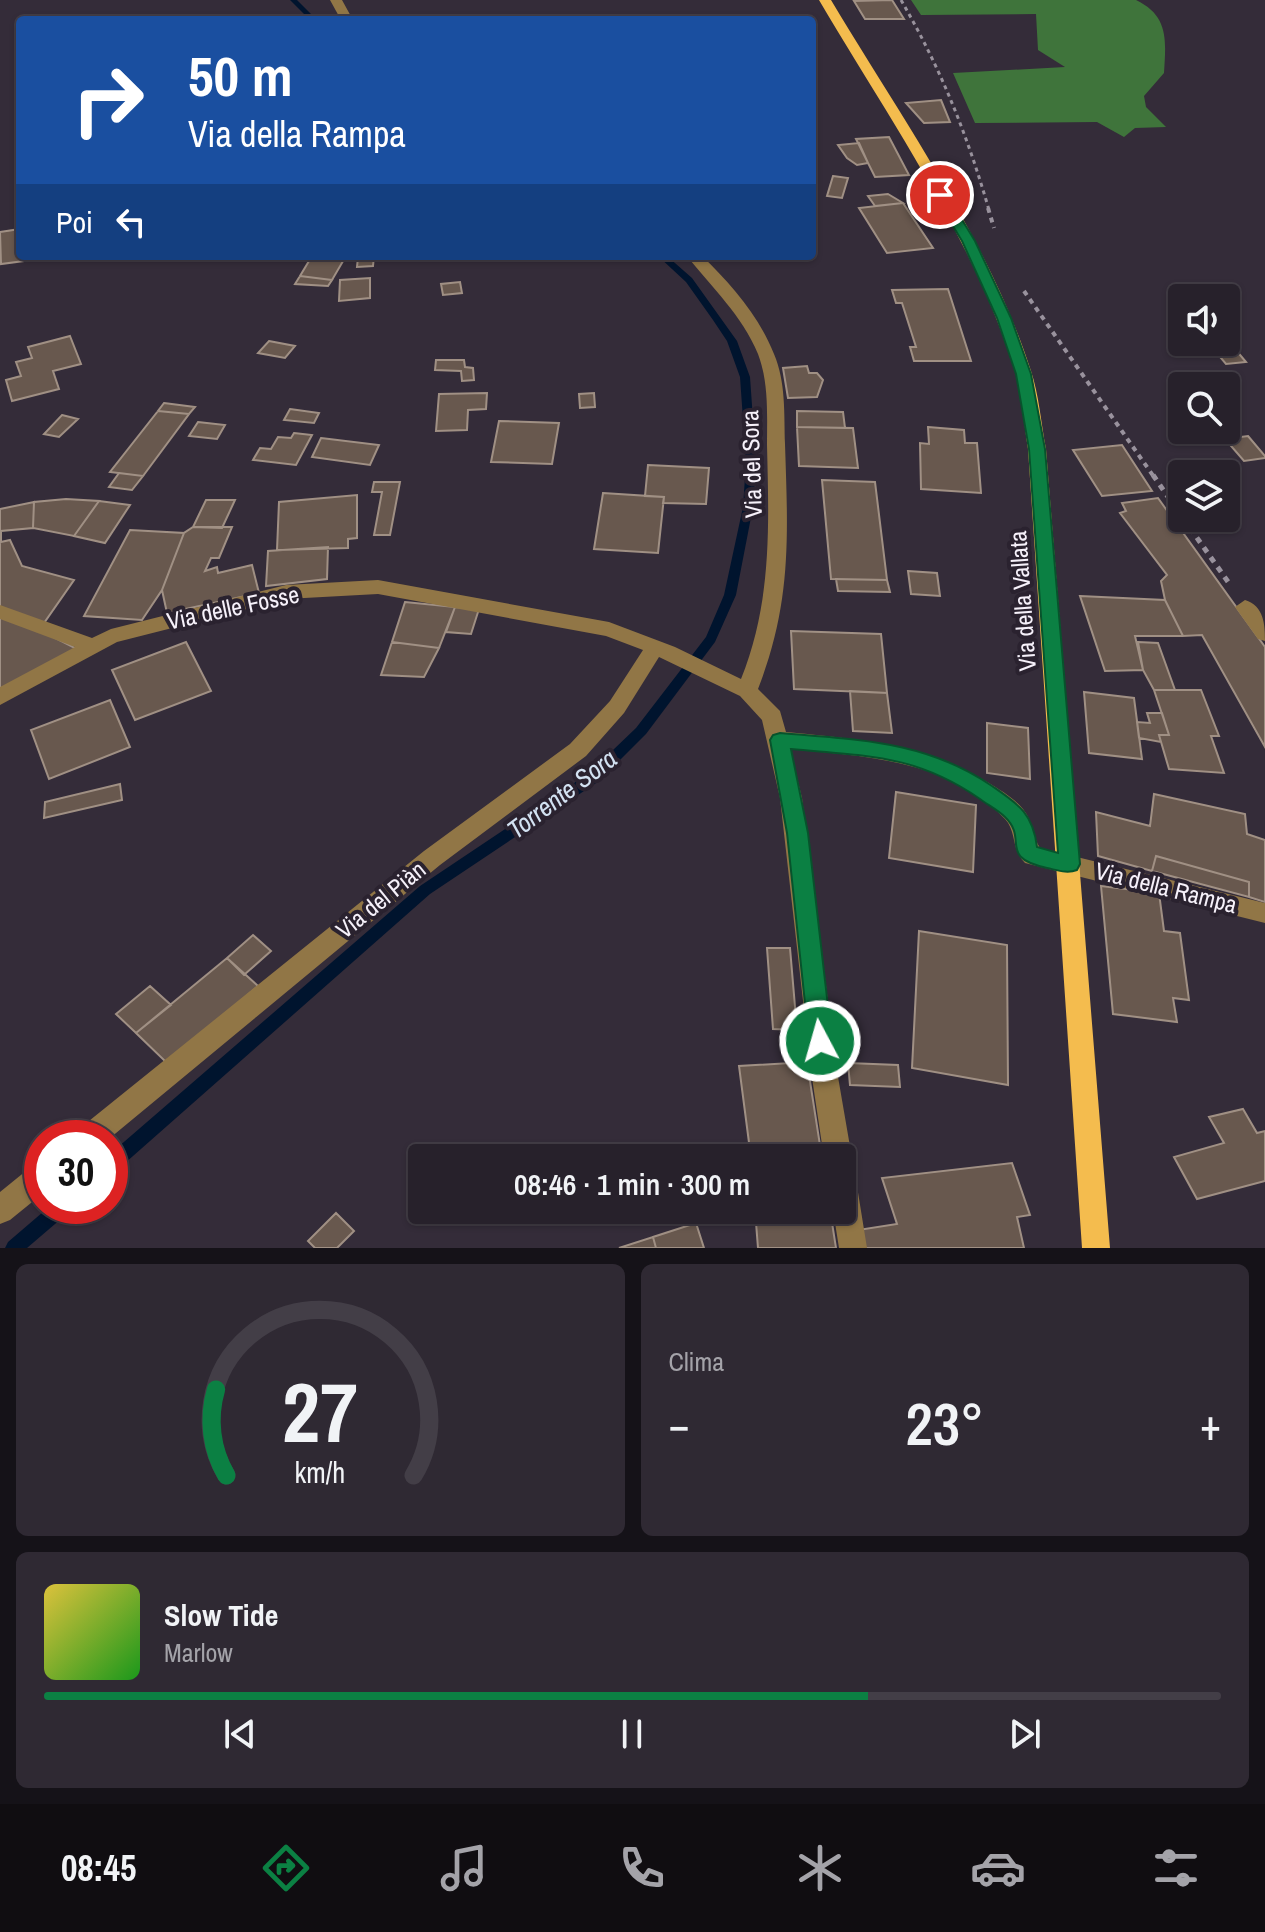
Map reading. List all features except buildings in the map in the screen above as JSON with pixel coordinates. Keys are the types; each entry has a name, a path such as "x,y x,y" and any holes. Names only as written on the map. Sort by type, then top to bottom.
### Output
{"main road":[{"name":"Via della Vallata","path":"825,0 968,241 1004,318 1024,374 1037,449 1096,1248"}],"street":[{"name":"Via del Sora","path":"698,260 747,319 765,353 773,388 778,544 775,600 769,631 747,691"},
{"name":"Via delle Fosse","path":"0,697 111,636 286,592 378,587 585,624 662,650 747,691"},
{"path":"1245,607 1265,634"},
{"path":"0,612 91,645"},
{"name":"Via del Piàn","path":"111,1120 432,858 578,750 662,650"},
{"path":"747,691 772,717 780,740 798,833 824,1071 836,1144"},
{"name":"Via della Rampa","path":"780,740 890,751 927,760 965,778 1013,811 1024,828 1026,850 1033,856 1265,913"},
{"path":"0,1210 24,1191"},
{"path":"849,1224 853,1248"}],"path":[{"path":"901,0 928,47 969,140 997,237"},
{"path":"1017,280 1168,497"},
{"path":"1192,532 1245,607"}],"green space":[{"path":"911,0 1136,0 1155,14 1163,30 1164,73 1144,96 1146,107 1166,127 1135,128 1124,137 1097,122 975,123 953,73 1065,67 1038,50 1036,14 921,15"}],"waterway":[{"name":"Torrente Sora","path":"293,0 310,16"},
{"name":"Torrente Sora","path":"128,1149 425,890 594,777 641,731 711,639 730,595 748,507 751,462 745,377 732,341 689,280 666,260"},
{"name":"Torrente Sora","path":"14,1248 42,1224"}],"route":[{"path":"820,1041 798,833 780,740 890,751 927,760 965,778 1013,811 1024,828 1026,850 1033,856 1069,864 1037,449 1024,374 1004,318 968,241 940,195"}]}
